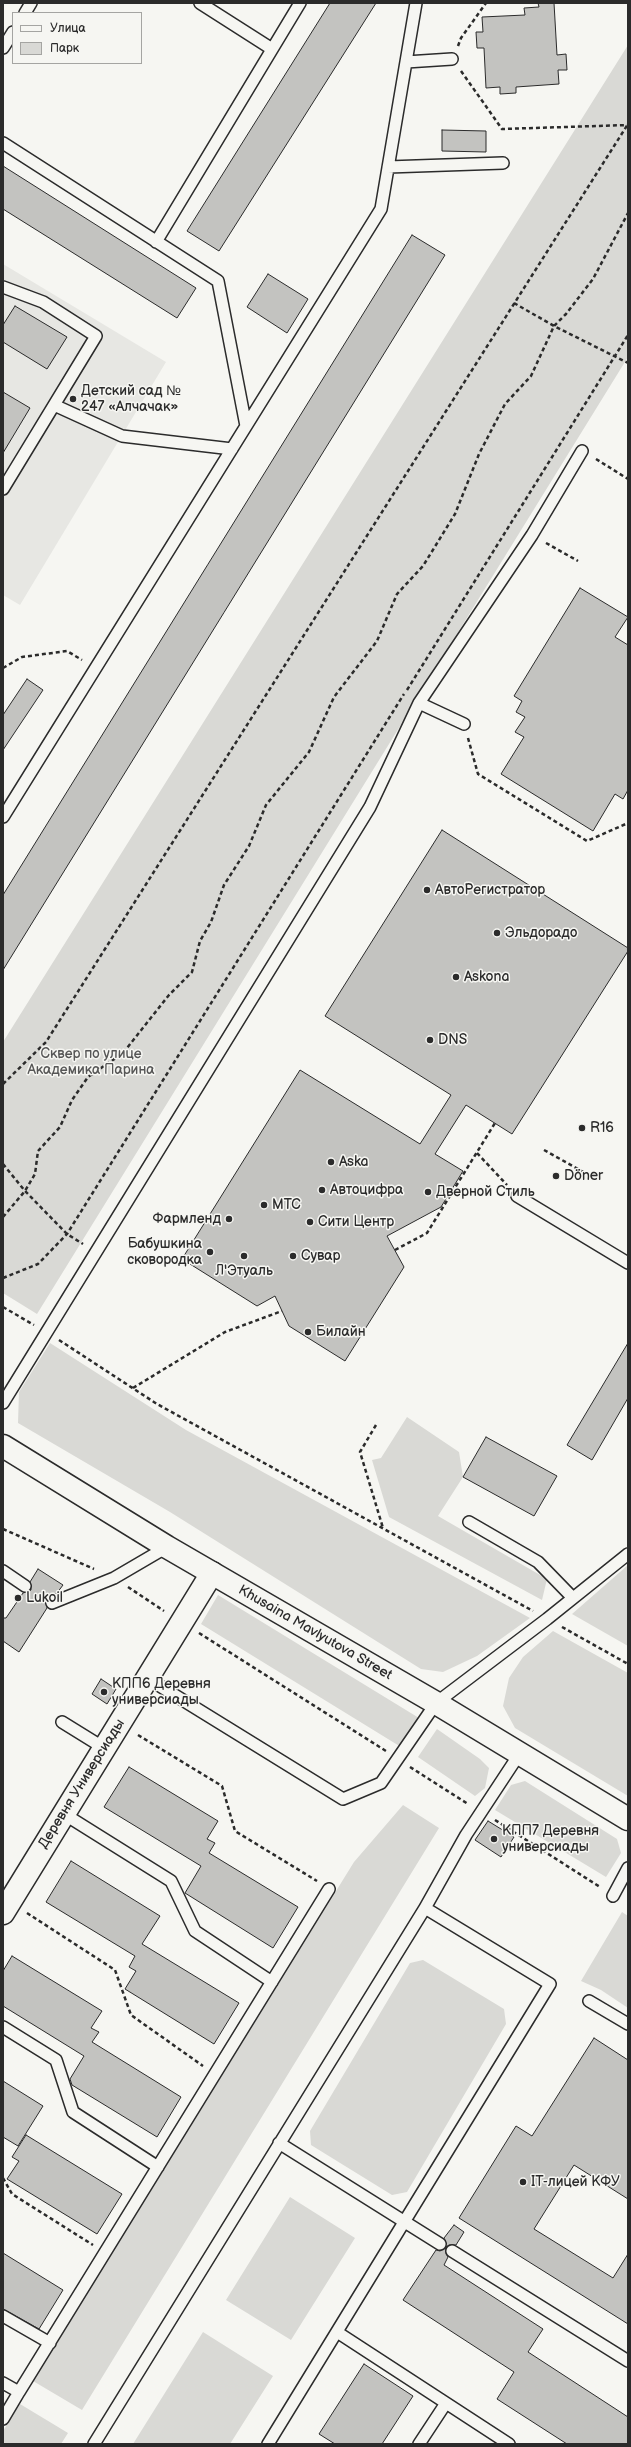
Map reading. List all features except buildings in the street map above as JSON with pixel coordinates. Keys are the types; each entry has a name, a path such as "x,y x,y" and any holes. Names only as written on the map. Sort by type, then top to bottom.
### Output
{"street":[{"name":"Khusaina Mavlyutova Street","path":"3,1446 167,1547 436,1703 628,1819"},
{"name":"Деревня Универсиады","path":"6,1907 212,1573"}],"lane":[{"path":"26,12 31,3"},
{"path":"200,3 272,50"},
{"path":"156,242 300,3"},
{"path":"3,817 381,209 416,3"},
{"path":"3,48 12,34"},
{"path":"406,62 452,59"},
{"path":"3,143 218,281 246,426"},
{"path":"388,167 503,163"},
{"path":"3,287 43,302 96,336 3,489"},
{"path":"54,405 122,436 232,448"},
{"path":"3,1403 370,807 419,703 532,535 582,451"},
{"path":"419,703 464,724"},
{"path":"517,1196 628,1263"},
{"path":"469,1522 538,1562 573,1598"},
{"path":"52,1603 114,1578 167,1547"},
{"path":"148,1678 343,1799 381,1783 436,1703 547,1619 628,1554"},
{"path":"3,1571 25,1586"},
{"path":"62,1722 104,1748"},
{"path":"94,2444 425,1908 466,1835 520,1753"},
{"path":"64,1814 171,1881 195,1931 272,1982"},
{"path":"613,1896 628,1868"},
{"path":"3,2419 329,1889"},
{"path":"268,2444 550,1984 425,1908"},
{"path":"589,2001 628,2024"},
{"path":"3,2027 56,2060 73,2112 158,2166"},
{"path":"279,2143 440,2244"},
{"path":"452,2251 628,2361"},
{"path":"3,2316 50,2343"},
{"path":"337,2332 509,2444"},
{"path":"3,2383 19,2392"},
{"path":"419,2444 446,2403"}],"path":[{"path":"486,3 461,38 452,59 502,129 628,125"},
{"path":"3,1084 46,1042 628,125"},
{"path":"3,1217 25,1191 35,1174 38,1151 60,1127 72,1100 88,1077 123,1053 169,996 192,972 200,941 211,922 224,885 249,846 266,805 309,752 334,697 377,641 397,594 423,566 455,514 478,454 505,404 531,376 554,326 566,314 593,279 628,213"},
{"path":"514,303 554,326 628,363"},
{"path":"3,1278 38,1264 67,1234 628,336"},
{"path":"582,451 628,479"},
{"path":"532,535 578,561"},
{"path":"3,668 22,657 67,651 96,668"},
{"path":"464,724 478,774 587,841 628,823"},
{"path":"395,1250 427,1233 495,1123"},
{"path":"544,1150 586,1174"},
{"path":"477,1153 517,1196"},
{"path":"3,1164 25,1191 67,1234"},
{"path":"3,1307 47,1332 157,1404 628,1664"},
{"path":"133,1388 225,1332 282,1311"},
{"path":"376,1425 360,1452 383,1529"},
{"path":"3,1529 114,1578 613,1896"},
{"path":"119,1724 222,1786 236,1831 329,1889"},
{"path":"6,1907 115,1970 131,2014 215,2074"},
{"path":"3,2178 12,2194 105,2253"}],"shaded area":[{"name":"Детский сад № 247 «Алчачак»","path":"3,264 166,362 20,605 3,595"}],"green space":[{"name":"Сквер по улице Академика Парина","path":"628,45 628,357 37,1314 3,1293 3,1042"},
{"path":"50,1343 186,1430 530,1618 477,1656 443,1672 421,1669 170,1512 18,1423 19,1392"},
{"path":"407,1417 459,1452 463,1477 438,1516 547,1579 542,1600 389,1517 372,1460 381,1458"},
{"path":"628,1565 628,1646 572,1614"},
{"path":"218,1595 419,1718 401,1747 201,1624"},
{"path":"553,1631 628,1673 628,1796 515,1728 503,1706 509,1678 523,1657"},
{"path":"437,1729 480,1759 489,1768 485,1788 475,1796 418,1757"},
{"path":"525,1781 617,1839 621,1853 606,1877 495,1810 511,1785"},
{"path":"403,1805 439,1828 82,2410 33,2381 354,1862"},
{"path":"622,1912 628,1916 628,2008 601,1990 581,1981"},
{"path":"423,1960 504,2009 506,2024 407,2192 392,2195 311,2145 310,2131 410,1963"},
{"path":"290,2197 355,2238 291,2340 226,2300"},
{"path":"203,2332 273,2376 230,2444 133,2444"},
{"path":"20,2404 68,2433 61,2444 3,2444 3,2431"}],"place":[{"name":"Детский сад № 247 «Алчачак»","path":"73,399"},
{"name":"АвтоРегистратор","path":"427,890"},
{"name":"Эльдорадо","path":"497,933"},
{"name":"Askona","path":"456,977"},
{"name":"DNS","path":"430,1040"},
{"name":"R16","path":"582,1128"},
{"name":"Aska","path":"331,1162"},
{"name":"Döner","path":"556,1176"},
{"name":"Автоцифра","path":"322,1190"},
{"name":"Дверной Стиль","path":"428,1192"},
{"name":"МТС","path":"264,1205"},
{"name":"Фармленд","path":"229,1219"},
{"name":"Сити Центр","path":"310,1222"},
{"name":"Бабушкина сковородка","path":"210,1252"},
{"name":"Л'Этуаль","path":"244,1256"},
{"name":"Сувар","path":"293,1256"},
{"name":"Билайн","path":"308,1332"},
{"name":"Lukoil","path":"18,1598"},
{"name":"КПП6 Деревня универсиады","path":"104,1692"},
{"name":"КПП7 Деревня универсиады","path":"494,1839"},
{"name":"IT-лицей КФУ","path":"523,2182"}]}
